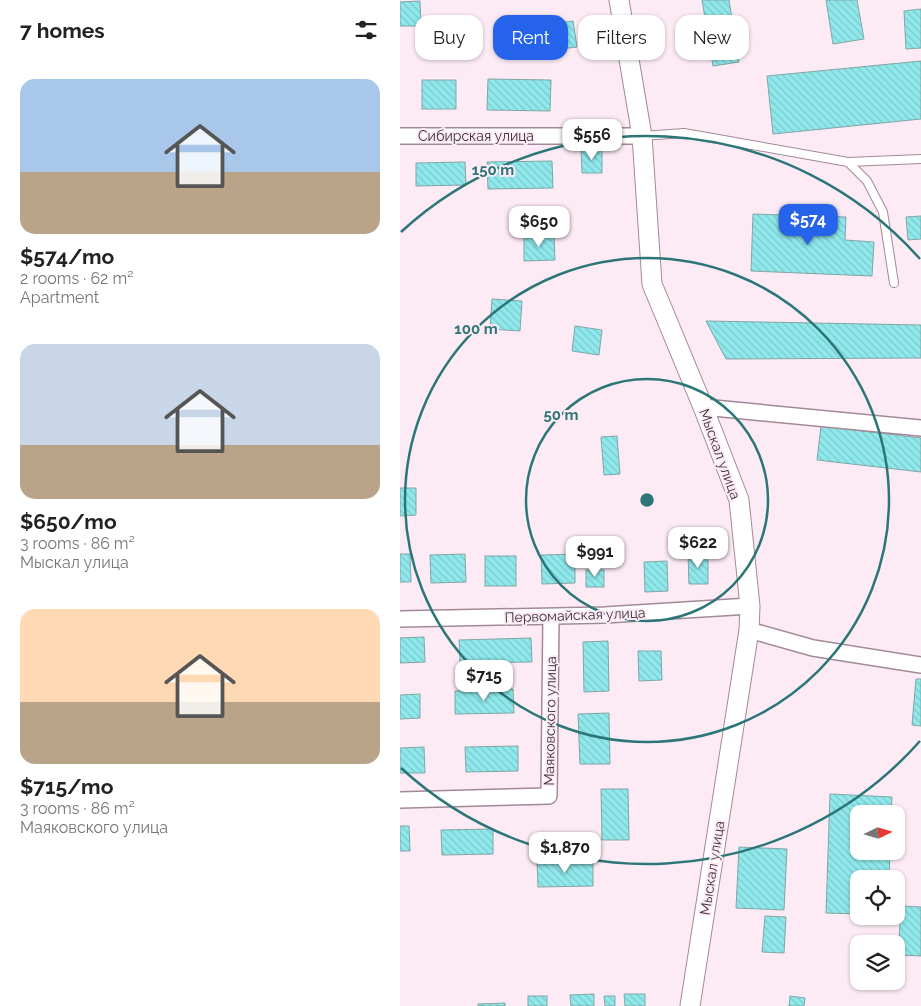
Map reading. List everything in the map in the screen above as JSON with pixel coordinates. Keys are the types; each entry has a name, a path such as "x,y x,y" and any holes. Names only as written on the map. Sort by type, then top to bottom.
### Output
{"street":[{"name":"Мыскал улица","path":"619,0 642,136 652,284 739,500 750,606 749,630 690,1006"},
{"name":"Сибирская улица","path":"400,136 642,136"},
{"path":"703,407 921,428"},
{"name":"Первомайская улица","path":"400,619 551,617 750,606"},
{"name":"Маяковского улица","path":"400,800 549,796 551,617"},
{"path":"749,630 813,648 921,666"}],"lane":[{"path":"642,136 684,133 848,162 921,159"},
{"path":"848,162 867,181 882,212 894,283"}],"building":[{"path":"702,0 729,0 731,15 704,15"},
{"path":"826,0 857,0 864,39 833,44"},
{"path":"420,1 421,15 415,15 415,26 400,26 400,2"},
{"path":"921,9 921,48 906,49 904,11"},
{"path":"573,21 577,47 568,48 568,22"},
{"path":"712,60 739,60 739,62 713,66"},
{"path":"921,61 921,119 773,134 767,76"},
{"path":"488,79 551,80 550,111 487,110"},
{"path":"422,80 456,80 456,109 422,109"},
{"path":"581,149 602,149 602,173 582,173"},
{"path":"552,161 553,188 488,189 487,162"},
{"path":"465,162 466,185 416,186 416,163"},
{"path":"753,214 846,217 845,240 874,242 872,276 751,271"},
{"path":"921,216 921,239 908,240 906,217"},
{"path":"524,235 554,235 555,260 524,261"},
{"path":"492,299 522,301 520,331 490,329"},
{"path":"706,321 921,325 921,358 726,359"},
{"path":"575,326 602,330 599,355 572,351"},
{"path":"821,426 921,438 921,472 817,460"},
{"path":"617,436 620,474 604,475 601,437"},
{"path":"400,488 416,488 416,515 400,516"},
{"path":"400,554 410,554 411,582 400,582"},
{"path":"465,554 466,582 431,583 430,555"},
{"path":"575,554 575,583 542,584 541,555"},
{"path":"688,555 708,555 708,584 689,584"},
{"path":"485,556 516,556 516,586 485,586"},
{"path":"667,561 668,591 645,592 644,562"},
{"path":"586,570 604,570 604,587 586,587"},
{"path":"424,637 425,662 400,663 400,638"},
{"path":"531,638 532,662 460,663 459,640"},
{"path":"608,641 609,691 584,692 583,642"},
{"path":"638,651 661,651 662,680 639,681"},
{"path":"916,679 921,679 921,726 912,725"},
{"path":"513,689 514,713 455,714 455,691"},
{"path":"420,694 420,718 400,719 400,695"},
{"path":"609,713 610,764 580,764 578,714"},
{"path":"518,746 518,771 466,772 465,747"},
{"path":"424,747 425,773 400,773 400,748"},
{"path":"601,789 628,789 629,840 602,840"},
{"path":"830,794 892,797 892,805 850,805 850,860 890,860 889,870 850,870 850,914 826,913"},
{"path":"400,826 409,826 410,851 400,851"},
{"path":"493,829 493,854 442,855 441,830"},
{"path":"739,847 787,849 784,910 736,908"},
{"path":"593,861 593,886 538,887 537,862"},
{"path":"905,906 921,907 921,956 905,955 905,935 899,935 900,925 905,925"},
{"path":"765,916 786,917 784,953 762,952"},
{"path":"594,994 594,1006 571,1006 570,995"},
{"path":"624,994 645,994 645,1006 625,1006"},
{"path":"528,996 547,996 547,1006 528,1006"},
{"path":"604,996 615,996 615,1006 605,1006"},
{"path":"790,996 805,998 804,1006 789,1006"},
{"path":"505,1003 505,1006 478,1006 478,1004"}]}
